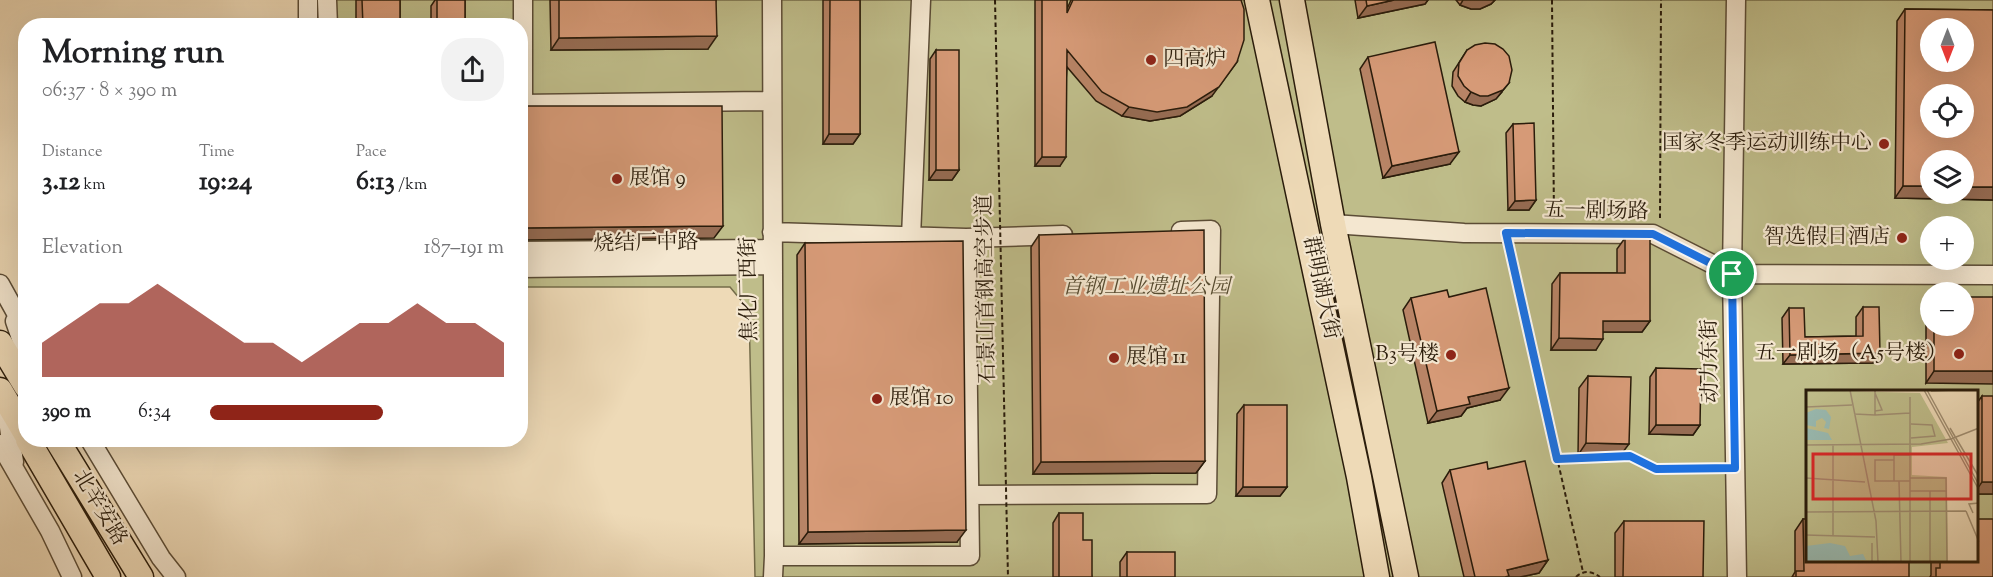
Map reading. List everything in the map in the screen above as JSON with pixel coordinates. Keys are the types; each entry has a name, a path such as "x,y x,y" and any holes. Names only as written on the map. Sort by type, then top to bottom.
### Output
{"main road":[{"name":"群明湖大街","path":"1257,0 1359,477 1377,577"},
{"name":"群明湖大街","path":"1292,0 1333,224 1406,577"},
{"path":"0,343 18,373"},
{"path":"2,394 18,421"},
{"name":"北辛安路","path":"32,447 108,577"},
{"name":"北辛安路","path":"61,447 141,577"}],"street":[{"path":"308,0 308,18"},
{"path":"327,0 328,18"},
{"path":"523,0 523,18"},
{"name":"焦化厂西街","path":"772,0 773,577"},
{"path":"911,237 921,0"},
{"name":"动力东街","path":"1736,0 1732,274 1737,577"},
{"path":"528,104 771,101"},
{"name":"五一剧场路","path":"1333,224 1464,233 1653,234 1732,274 1993,275"},
{"path":"969,495 1207,494 1211,230 1165,231"},
{"path":"772,249 911,237 966,238 1085,234"},
{"path":"774,556 970,556 966,238"},
{"name":"烧结厂中路","path":"528,251 772,249"},
{"name":"烧结厂中路","path":"528,267 772,249"},
{"path":"0,284 18,318"},
{"path":"11,306 18,328"},
{"path":"2,394 16,471"},
{"path":"0,444 50,531 72,577"},
{"path":"94,447 160,558 176,577"}],"path":[{"name":"石景山首钢高空步道","path":"995,0 1008,577"},
{"path":"1552,0 1554,233"},
{"path":"1653,234 1660,225 1660,0"},
{"path":"1506,233 1583,572"},
{"path":"1557,459 1630,456 1656,469 1735,468"},
{"path":"1576,577 1583,572 1594,573 1600,577"}],"green space":[{"name":"首钢工业遗址公园","path":"299,0 1993,0 1993,577 755,577 749,310 730,287 528,287 528,18 300,18"}],"building":[{"path":"362,0 400,0 400,18 363,18"},
{"path":"437,0 465,0 465,18 437,18"},
{"path":"559,0 716,0 717,36 559,38"},
{"path":"830,0 860,0 860,134 829,134"},
{"name":"四高炉","path":"1042,0 1067,0 1067,13 1073,0 1241,0 1244,9 1244,40 1237,62 1219,87 1187,107 1157,112 1129,107 1102,92 1067,50 1066,157 1042,157"},
{"path":"1366,0 1394,0 1367,6"},
{"path":"1905,9 1993,10 1993,187 1974,187 1974,150 1920,150 1920,186 1903,186"},
{"path":"1435,42 1459,152 1392,166 1368,57"},
{"path":"1485,43 1495,44 1503,49 1509,56 1512,70 1509,83 1503,90 1488,96 1480,96 1464,86 1458,76 1459,63 1467,50"},
{"path":"936,50 959,50 959,170 936,170"},
{"name":"展馆 9","path":"528,106 722,106 723,226 528,228"},
{"path":"1534,123 1536,200 1515,201 1513,124"},
{"name":"展馆 11","path":"1204,230 1205,461 1041,462 1039,235"},
{"path":"1625,238 1650,238 1650,321 1603,321 1603,339 1559,338 1560,273 1625,273"},
{"name":"展馆 10","path":"963,241 966,530 808,532 805,243"},
{"name":"B3号楼","path":"1486,288 1509,388 1468,397 1470,404 1437,411 1411,298 1447,290 1449,297"},
{"path":"1974,297 1993,297 1993,371 1934,371 1934,336 1974,336"},
{"path":"1863,307 1879,307 1880,353 1790,355 1789,308 1804,308 1805,337 1863,336"},
{"path":"1656,368 1701,369 1700,425 1656,425"},
{"path":"1588,376 1631,377 1629,444 1586,443"},
{"path":"1982,396 1993,396 1993,482 1982,482"},
{"path":"1244,405 1287,405 1287,487 1243,487"},
{"path":"1525,461 1548,560 1507,570 1509,576 1505,577 1475,577 1450,470 1487,462 1488,469"},
{"path":"1059,513 1083,513 1083,540 1092,540 1092,577 1059,577"},
{"path":"1803,519 1806,519 1806,562 1909,562 1909,577 1796,577 1796,571 1804,571"},
{"path":"1978,519 1993,519 1993,577 1936,577 1936,568 1940,568 1940,562 1978,562"},
{"path":"1624,521 1704,521 1703,577 1623,577"},
{"path":"1127,552 1175,552 1175,577 1127,577"}],"place":[{"name":"四高炉","path":"1151,60"},
{"name":"国家冬季运动训练中心","path":"1884,144"},
{"name":"展馆 9","path":"617,179"},
{"name":"智选假日酒店","path":"1902,238"},
{"name":"五一剧场（A5号楼）","path":"1959,354"},
{"name":"B3号楼","path":"1451,355"},
{"name":"展馆 11","path":"1114,358"},
{"name":"展馆 10","path":"877,399"}],"route":[{"path":"1506,233 1653,234 1732,274 1735,468 1656,469 1630,456 1557,459 1506,233"}]}
